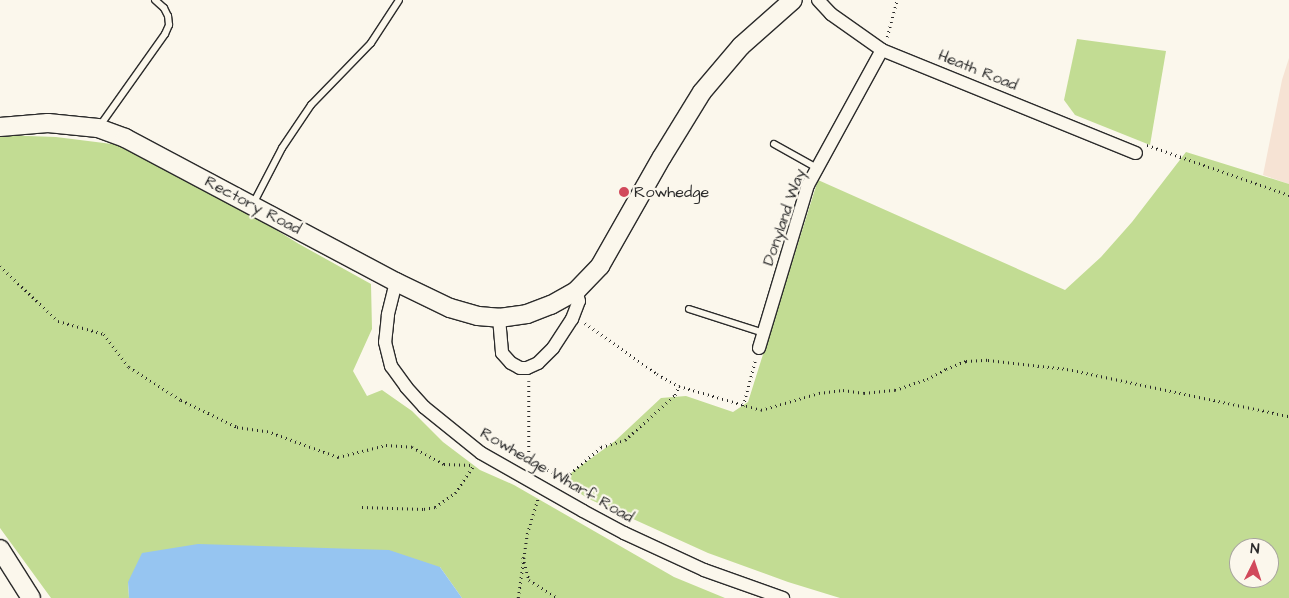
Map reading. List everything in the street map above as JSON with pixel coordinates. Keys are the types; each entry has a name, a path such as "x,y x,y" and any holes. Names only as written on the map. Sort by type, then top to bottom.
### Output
{"street":[{"name":"Heath Road","path":"818,0 831,14 883,50 1136,153"},
{"name":"Rectory Road","path":"0,126 48,123 98,128 125,138 253,204 396,282 450,308 478,316 499,318 528,314 551,305 576,291 600,266 702,92 741,46 788,2"},
{"name":"Donyland Way","path":"759,348 808,185 883,50"},
{"name":"Rowhedge Wharf Road","path":"396,282 388,315 385,342 392,366 406,387 424,407 481,453 624,533 696,566 783,598"},
{"path":"499,318 502,353 511,363 520,368 527,368 538,363 553,348 579,302 576,291"},
{"path":"0,549 31,598"}],"lane":[{"path":"98,128 166,34 168,16 164,8 155,0"},
{"path":"253,204 282,148 312,104 371,43 398,0"},
{"path":"774,144 817,168"},
{"path":"688,309 764,333"}],"path":[{"path":"883,50 896,0"},
{"path":"1136,153 1141,143 1289,195"},
{"path":"0,266 58,320 104,334 129,367 181,400 237,428 267,431 338,457 386,445 412,447 444,464 473,465"},
{"path":"573,315 656,374 679,386 761,410 819,393 843,390 864,393 895,390 927,379 966,361 988,360 1067,369 1289,416"},
{"path":"743,406 759,348"},
{"path":"552,494 568,474 601,447 625,440 675,395 679,386"},
{"path":"362,507 424,510 434,507 455,493 481,453"},
{"path":"523,555 529,580 558,598"}],"shaded area":[{"path":"1289,58 1289,184 1263,175 1282,80"}],"green space":[{"path":"1077,39 1166,51 1150,145 1075,115 1064,100"},
{"path":"0,135 56,137 120,145 208,188 299,244 371,284 372,329 353,371 367,396 382,390 412,411 443,442 480,470 514,485 674,577 725,598 462,598 440,567 128,582 129,598 51,598 0,528"},
{"path":"1186,152 1289,184 1289,598 840,598 788,582 708,553 589,499 560,481 615,441 661,398 686,396 733,412 748,402 818,180 1065,290 1101,257 1132,222"}],"water":[{"path":"198,544 389,550 440,567 462,598 129,598 128,582 142,553"}],"place":[{"name":"Rowhedge","path":"624,192"}]}
